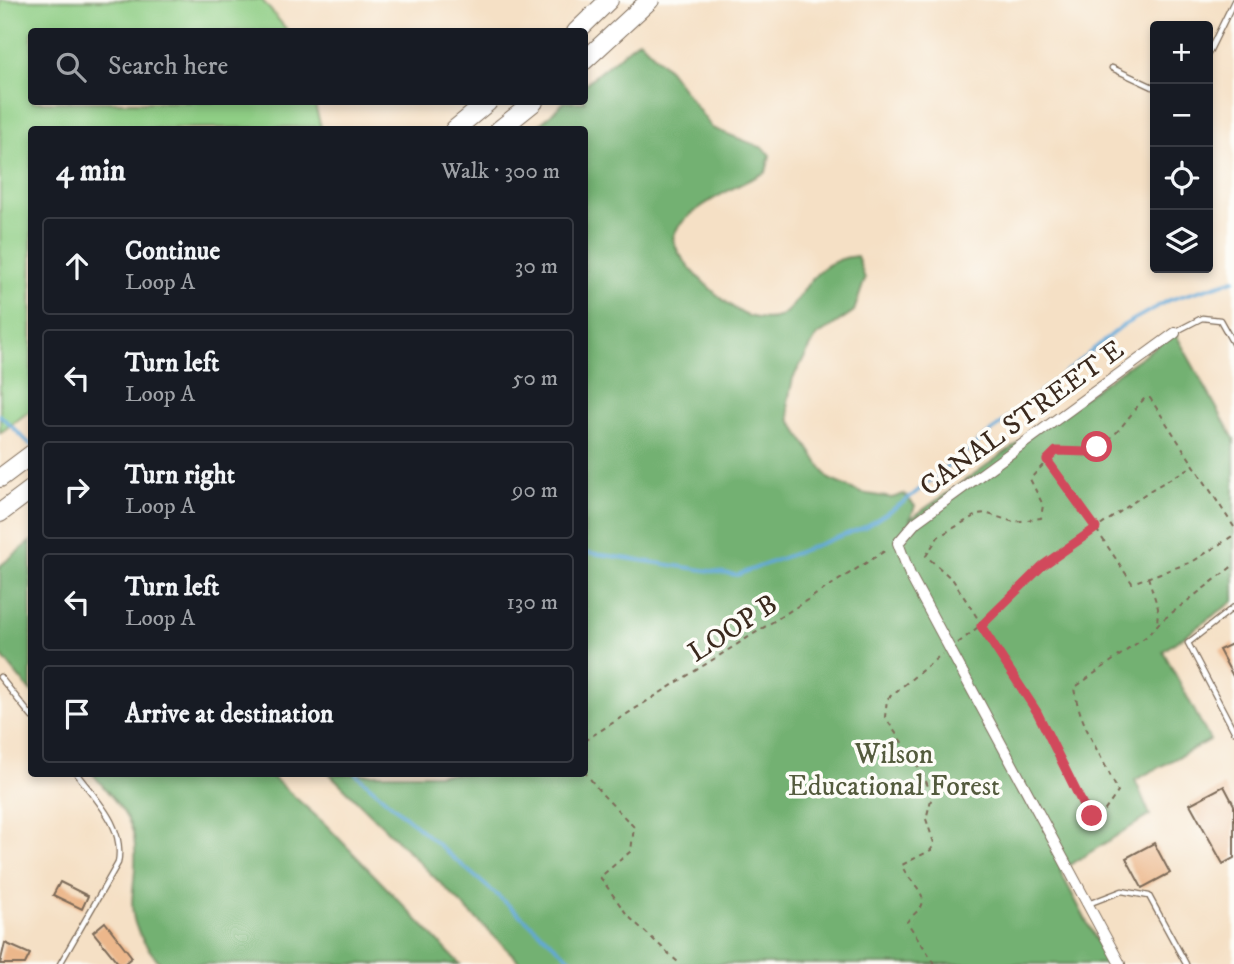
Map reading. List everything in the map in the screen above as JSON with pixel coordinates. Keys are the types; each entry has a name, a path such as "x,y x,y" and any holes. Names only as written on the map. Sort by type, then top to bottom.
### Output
{"highway":[{"path":"580,28 609,0"},
{"path":"588,57 650,0"},
{"path":"458,126 484,105"},
{"path":"504,126 530,105"},
{"path":"0,478 26,458"},
{"path":"0,513 28,492"}],"street":[{"name":"CANAL STREET E","path":"898,542 916,522 1175,333"},
{"path":"898,542 910,575 1121,964"}],"lane":[{"path":"1213,44 1234,1"},
{"path":"1112,68 1150,86"},
{"path":"1175,333 1202,318 1220,320 1234,345"},
{"path":"1234,607 1188,643 1234,731"},
{"path":"0,677 28,712"},
{"path":"60,964 118,863 121,846 113,823 78,777"},
{"path":"1088,904 1122,891 1149,896 1185,964"}],"path":[{"path":"1234,527 1150,398 1145,397 1108,439 1097,447 1089,452 1056,451 1030,479 1043,505 1041,518 1014,522 985,513 978,514 938,537 926,556 953,580 1037,712 1059,761 1087,813 1092,816 1103,813 1118,792 1077,707 1074,688 1234,565"},
{"path":"1047,460 1132,583 1192,562 1234,535"},
{"path":"935,964 907,922 921,908 923,900 921,892 904,873 902,865 906,860 932,850 934,842 926,819 932,796 923,774 885,717 887,699 981,626 1042,566 1149,491 1192,466"},
{"name":"LOOP B","path":"588,738 898,542"},
{"path":"1147,576 1158,608 1157,626"},
{"path":"588,776 634,827 631,851 600,877 628,916 680,964"}],"green space":[{"path":"0,0 262,0 285,28 28,28 28,105 315,105 321,126 28,126 28,412 0,433"},
{"name":"Wilson Educational Forest","path":"639,40 669,70 712,128 763,148 770,155 766,172 701,207 689,216 674,235 680,255 690,268 739,312 751,317 772,319 784,314 825,267 857,256 865,279 854,311 816,337 793,378 788,401 790,420 829,479 861,493 892,498 904,494 915,506 910,519 1175,333 1234,439 1234,601 1163,651 1210,740 1135,780 1150,815 1060,871 1109,964 522,964 333,777 588,777 588,126 538,126 561,105 588,105 588,82"},
{"path":"28,543 28,688 0,654 0,566"},
{"path":"95,777 272,777 325,824 460,964 161,964 137,929 132,902 134,837 128,820"}],"building":[{"path":"1234,643 1234,678 1219,650"},
{"path":"1224,786 1234,805 1234,858 1223,864 1190,804"},
{"path":"1154,843 1170,873 1142,888 1126,858"},
{"path":"60,882 88,896 82,909 53,895"},
{"path":"105,922 132,957 124,964 119,964 93,932"},
{"path":"5,943 30,954 25,964 0,964"}],"waterway":[{"path":"588,553 737,575 865,527 904,502 1122,326 1169,300 1234,280"},
{"path":"0,415 28,442"},
{"path":"359,777 577,964"}],"route":[{"path":"1092,816 1087,813 1059,761 1037,712 981,626 1042,566 1065,553 1096,528 1047,460 1056,451 1089,452 1097,447"}]}
